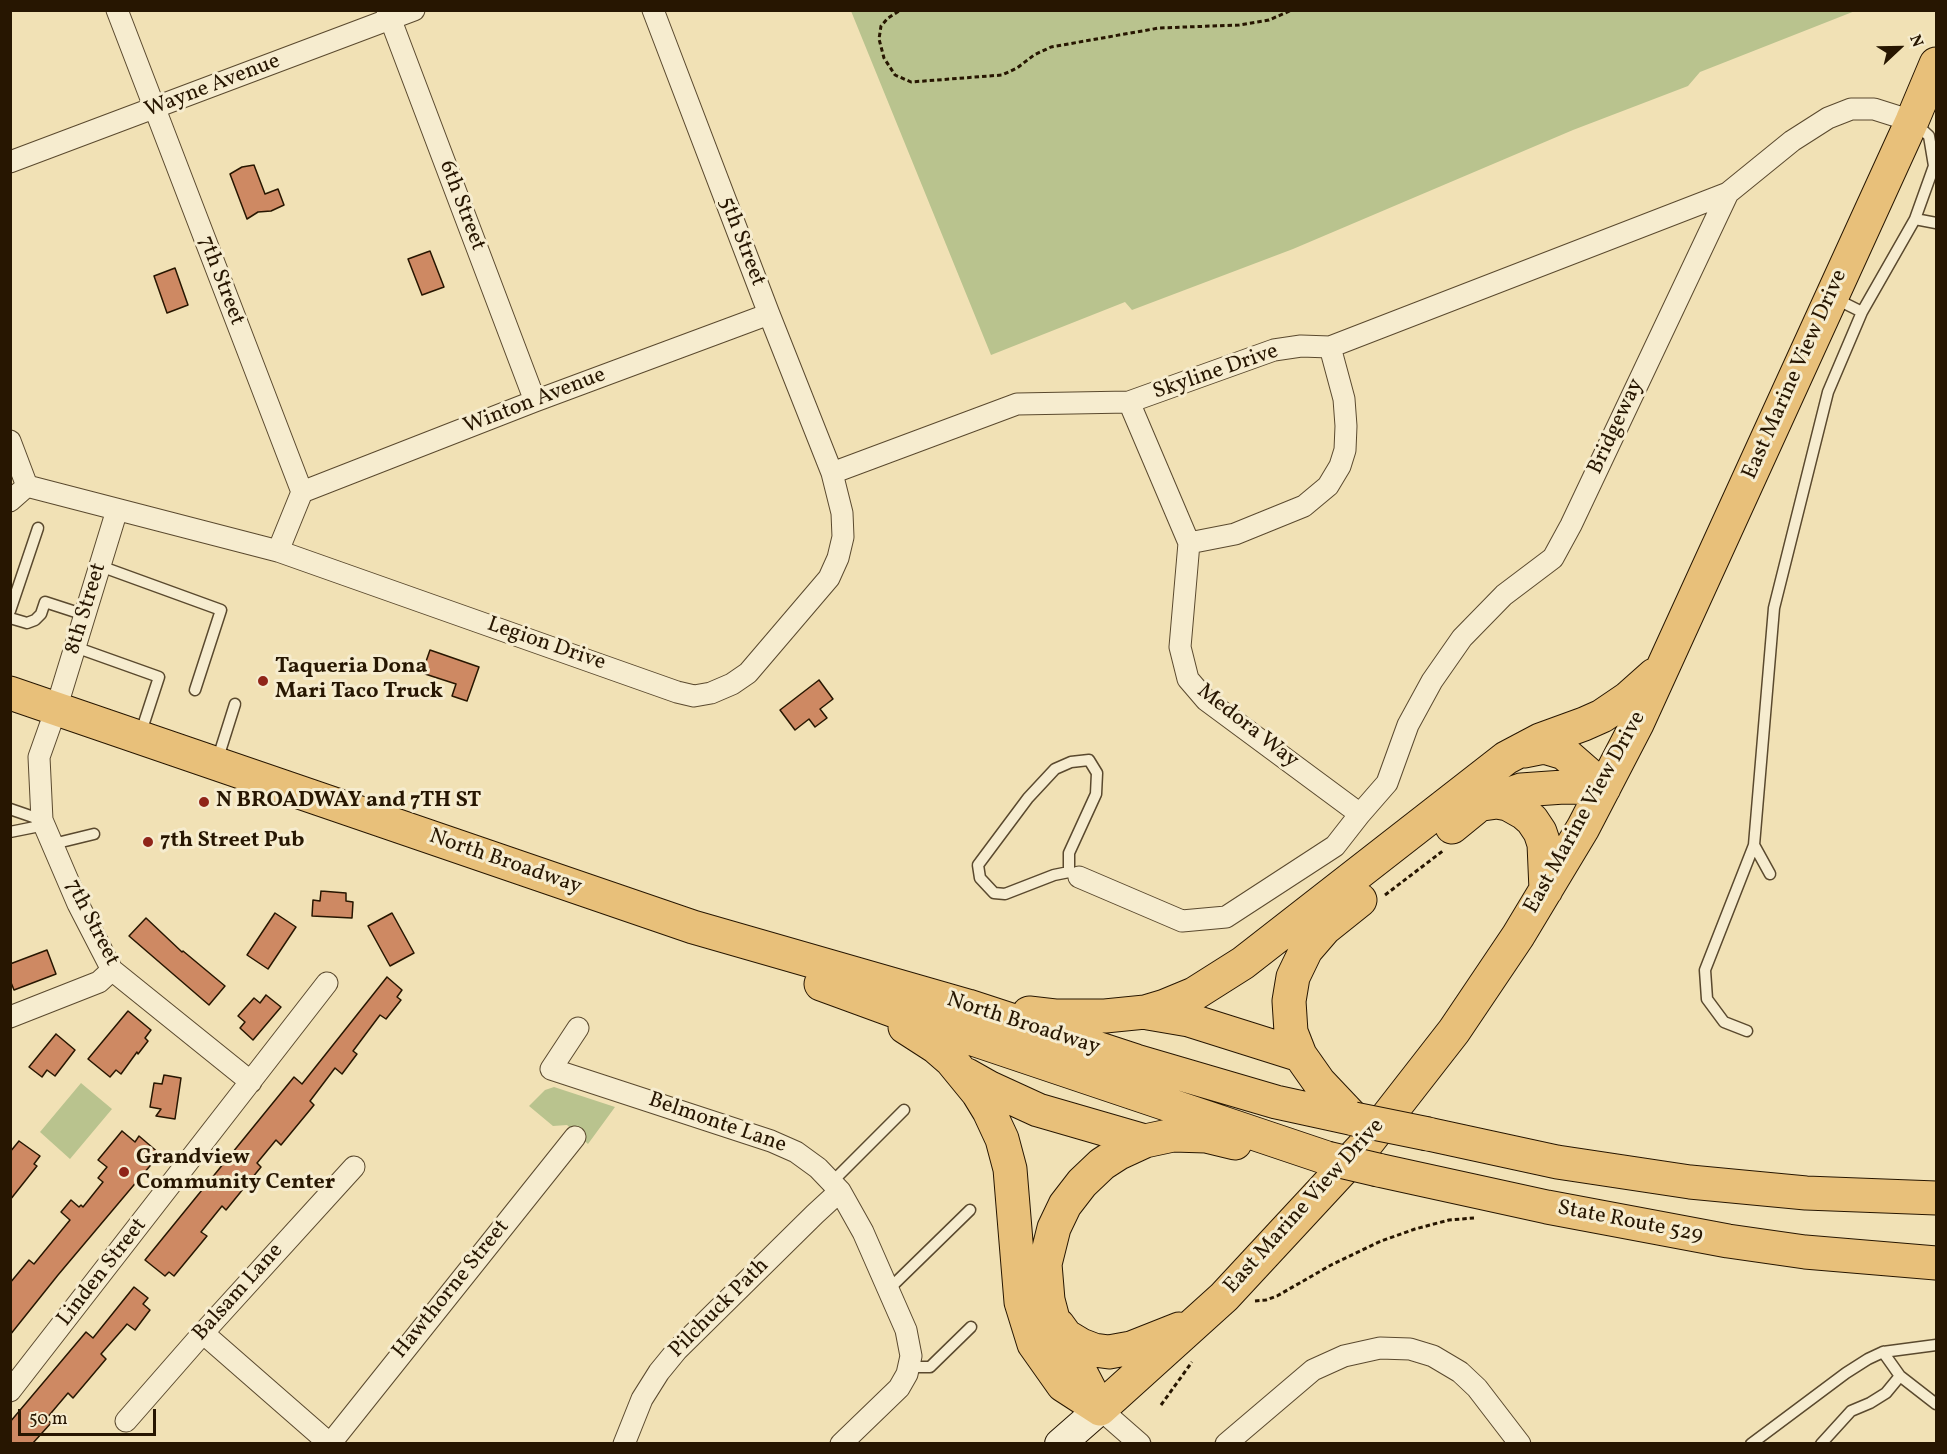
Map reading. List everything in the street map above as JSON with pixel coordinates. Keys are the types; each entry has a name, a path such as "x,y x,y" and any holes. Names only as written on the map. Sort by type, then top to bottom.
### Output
{"main road":[{"name":"East Marine View Drive","path":"1060,1443 1224,1297 1366,1144 1460,1021 1518,936 1604,789 1664,666 1936,64"},
{"path":"968,1006 1055,1016 1105,1016 1145,1012 1181,1000 1226,975 1506,758 1540,740 1602,716 1627,699 1664,666"},
{"name":"North Broadway","path":"10,693 693,927 968,1006 1136,1061 1276,1102 1354,1119"},
{"path":"1506,758 1535,748 1555,749 1578,764 1604,789"},
{"path":"1354,1119 1319,1082 1300,1055 1291,1032 1289,1001 1293,977 1306,950 1326,928 1479,805 1503,795 1532,789 1564,787 1604,789"},
{"path":"1479,805 1497,802 1508,804 1532,820 1544,844 1546,890"},
{"name":"North Broadway","path":"693,927 828,987 956,1033 1327,1158"},
{"path":"828,987 912,1030 936,1047 963,1073 989,1111 1002,1139 1010,1169 1021,1302 1034,1344 1062,1385 1100,1409"},
{"path":"1145,1012 1189,1020 1300,1055"},
{"path":"963,1073 1038,1110 1145,1141"},
{"name":"State Route 529","path":"1354,1119 1557,1162 1690,1182 1806,1194 1936,1198"},
{"path":"1100,1409 1053,1319 1048,1300 1045,1264 1054,1228 1065,1205 1082,1183 1102,1164 1119,1153 1145,1141 1173,1135 1206,1136 1266,1150 1327,1158"},
{"name":"State Route 529","path":"1327,1158 1652,1228 1805,1252 1936,1263"},
{"path":"1053,1319 1066,1336 1081,1346 1109,1352 1131,1348 1200,1320"}],"street":[{"name":"7th Street","path":"117,10 302,492"},
{"name":"Wayne Avenue","path":"10,162 154,110 389,15 414,10"},
{"name":"5th Street","path":"653,10 832,473"},
{"name":"6th Street","path":"389,15 535,401"},
{"name":"Bridgeway","path":"1074,874 1182,921 1226,917 1335,846 1388,783 1408,725 1432,681 1462,638 1504,595 1553,558 1571,525 1728,193 1792,141 1828,118 1851,109 1874,109 1912,121"},
{"name":"Skyline Drive","path":"832,473 1017,404 1130,402 1274,350 1301,346 1330,347 1728,193"},
{"name":"Winton Avenue","path":"302,492 535,401 769,314"},
{"path":"1189,543 1234,534 1304,506 1328,486 1340,466 1345,450 1346,426 1344,399 1330,347"},
{"name":"Medora Way","path":"1130,402 1189,543 1180,647 1188,679 1206,700 1360,814"},
{"path":"10,441 27,486 10,501"},
{"name":"Legion Drive","path":"27,486 278,551 677,692 694,696 711,693 732,684 748,673 829,578 838,558 843,537 842,513 832,473"},
{"path":"278,551 302,492"},
{"name":"8th Street","path":"56,709 117,510"},
{"name":"7th Street","path":"56,709 39,757 47,830 78,904 112,970 251,1082"},
{"path":"10,1017 99,982 112,970"},
{"name":"Linden Street","path":"15,1378 327,983"},
{"name":"Belmonte Lane","path":"578,1028 551,1068 771,1141 796,1152 818,1168 836,1187 863,1233 906,1330 911,1356 899,1388 841,1443"},
{"name":"Hawthorne Street","path":"330,1443 575,1137"},
{"name":"Balsam Lane","path":"126,1421 354,1167"},
{"name":"Pilchuck Path","path":"624,1443 642,1400 658,1372 676,1350 815,1214 836,1187"},
{"path":"203,1333 330,1443"},
{"path":"1226,1443 1313,1370 1344,1356 1380,1348 1410,1349 1433,1356 1460,1372 1477,1388 1515,1436"},
{"path":"1100,1409 1140,1443"}],"lane":[{"path":"1747,1031 1724,1022 1707,999 1705,970 1754,845 1774,608 1828,392 1862,312 1916,219 1934,166 1929,136 1912,121"},
{"path":"1916,219 1936,223"},
{"path":"1832,297 1862,312"},
{"path":"10,612 38,528"},
{"path":"100,566 221,610 195,690"},
{"path":"10,618 27,623 35,620 41,614 45,602 85,615"},
{"path":"75,647 159,676 140,738"},
{"path":"216,764 235,705"},
{"path":"1089,760 1097,773 1096,794 1070,853 1074,874 1054,875 1005,894 994,893 980,878 978,865 1028,798 1055,770 1071,762 1089,760"},
{"path":"10,809 47,830"},
{"path":"10,832 47,830 94,834"},
{"path":"1754,845 1770,874"},
{"path":"836,1187 904,1110"},
{"path":"888,1290 970,1210"},
{"path":"908,1367 930,1367 971,1327"},
{"path":"1751,1443 1868,1359 1883,1353 1936,1345"},
{"path":"1883,1353 1900,1376 1936,1404"},
{"path":"1821,1443 1851,1411 1886,1393 1900,1376"}],"path":[{"path":"906,10 888,18 881,26 879,39 884,58 895,75 911,82 919,82 1002,75 1051,47 1159,28 1239,25 1269,20 1292,10"},
{"path":"1377,900 1451,844"},
{"path":"1250,1301 1266,1300 1277,1296 1331,1265 1381,1241 1449,1220 1484,1217"}],"green space":[{"path":"851,11 1855,11 1700,72 1688,86 1573,130 1293,249 1132,310 1125,302 991,355"},
{"path":"81,1083 112,1109 70,1159 40,1132"},
{"path":"554,1087 615,1107 588,1144 567,1125 553,1126 529,1106 545,1090"}],"building":[{"path":"254,165 265,194 278,189 284,205 271,211 258,212 247,219 230,174 242,167"},
{"path":"430,251 444,287 422,295 408,259"},
{"path":"175,268 188,305 167,313 154,276"},
{"path":"430,650 479,667 467,701 452,696 456,684 422,673"},
{"path":"819,680 833,699 820,709 827,718 815,727 809,719 795,730 780,710"},
{"path":"321,891 346,893 346,901 353,902 352,918 312,916 313,900 320,901"},
{"path":"275,913 296,927 268,969 247,955"},
{"path":"392,913 414,953 390,966 368,926"},
{"path":"146,918 182,952 225,986 209,1005 129,936"},
{"path":"47,950 56,974 14,990 10,980 10,964"},
{"path":"387,977 402,990 397,997 401,1000 386,1019 380,1015 353,1051 357,1054 342,1074 335,1068 310,1101 314,1105 281,1145 276,1140 257,1163 261,1167 226,1210 222,1206 201,1232 207,1236 174,1276 169,1272 165,1276 145,1260 294,1077 302,1084"},
{"path":"266,995 281,1007 253,1040 240,1028 245,1022 238,1016 254,998 260,1003"},
{"path":"128,1011 151,1030 145,1038 148,1041 121,1074 116,1070 110,1077 88,1059"},
{"path":"56,1034 75,1050 55,1076 47,1070 42,1077 29,1067"},
{"path":"164,1075 181,1078 175,1119 156,1116 161,1109 150,1107 154,1083 162,1084"},
{"path":"122,1131 135,1142 139,1136 160,1154 10,1335 10,1283 29,1260 34,1264 70,1220 61,1212 71,1200 79,1207 81,1205 83,1207 103,1182 98,1178 107,1167 98,1160"},
{"path":"19,1141 40,1156 34,1164 37,1166 10,1200 10,1152"},
{"path":"134,1287 148,1298 143,1304 150,1310 135,1330 127,1324 101,1354 106,1359 73,1398 68,1393 46,1419 51,1423 33,1443 10,1443 10,1422 86,1332 93,1338"}],"place":[{"name":"Taqueria Dona Mari Taco Truck","path":"263,681"},
{"name":"N BROADWAY and 7TH ST","path":"204,802"},
{"name":"7th Street Pub","path":"148,842"},
{"name":"Grandview Community Center","path":"124,1172"}]}
